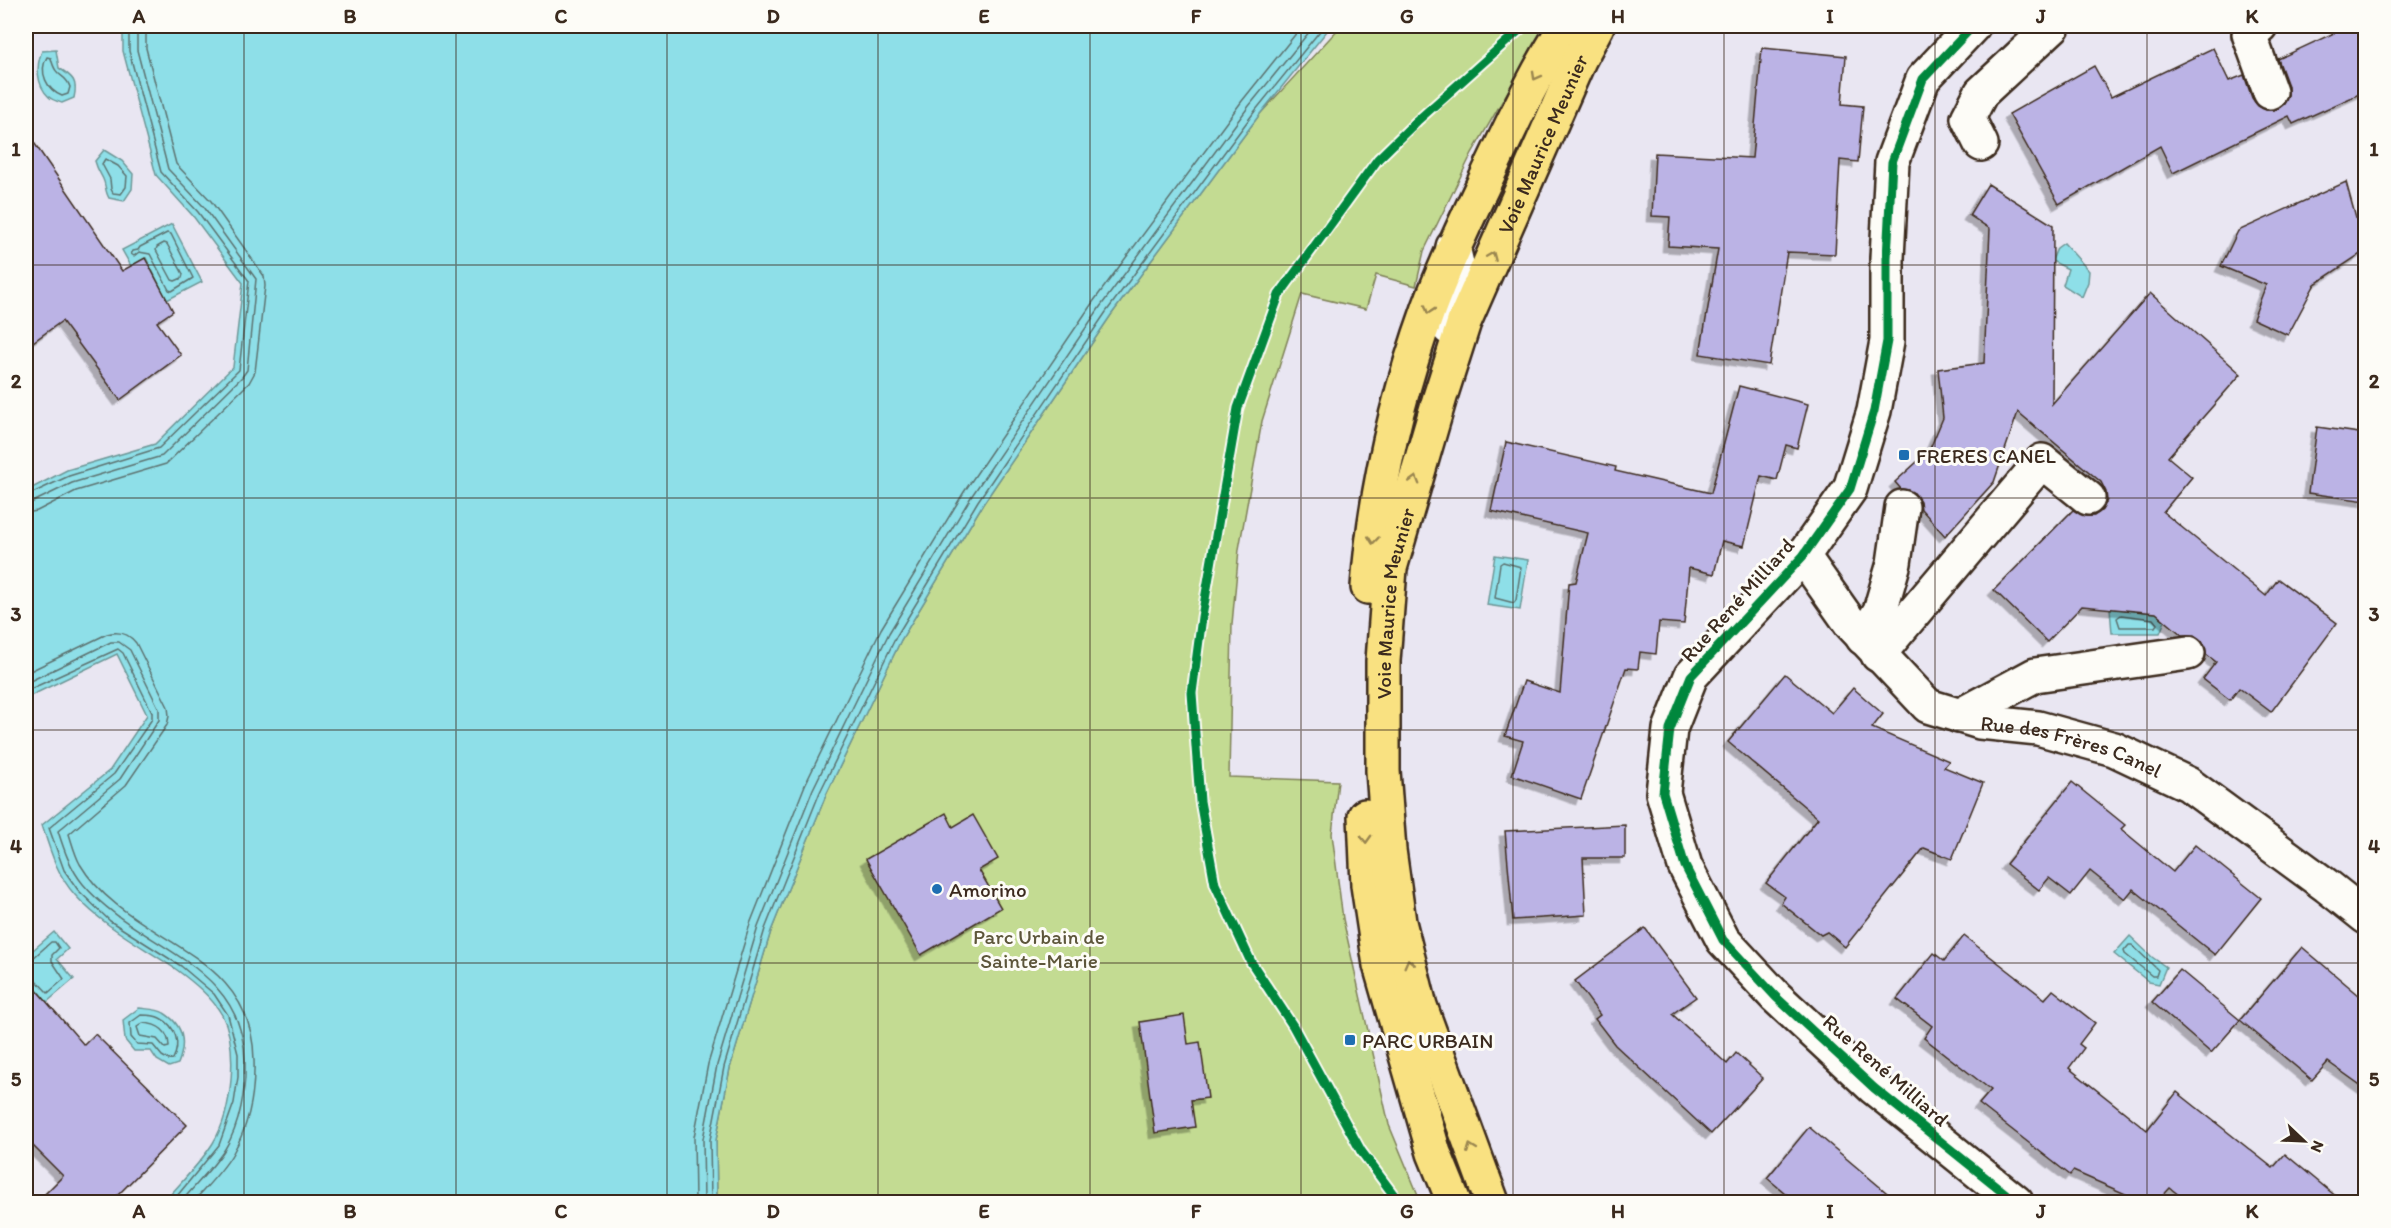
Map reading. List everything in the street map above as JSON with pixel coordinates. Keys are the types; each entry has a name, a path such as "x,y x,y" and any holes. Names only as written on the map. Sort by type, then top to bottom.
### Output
{"main road":[{"name":"Voie Maurice Meunier","path":"1454,1203 1434,1153 1380,965 1368,885 1360,700 1375,524 1389,446 1404,384 1453,247 1530,86 1566,26"},
{"name":"Voie Maurice Meunier","path":"1492,1203 1420,1006 1399,922 1389,850 1383,771 1383,661 1390,568 1464,322 1579,60 1597,26"}],"street":[{"name":"Rue René Milliard","path":"1973,26 1923,78 1892,162 1887,258 1887,341 1874,411 1850,489 1803,556 1691,676 1670,729 1663,793 1685,866 1723,939 1776,997 1874,1088 2016,1203"},
{"path":"1981,144 1968,118 1981,93 2053,26"},
{"path":"2260,26 2249,34 2270,92"},
{"path":"1440,398 1432,373 1462,289 1453,247"},
{"path":"1870,646 2042,461 2088,498"},
{"path":"1870,646 1894,563 1902,507"},
{"name":"Rue des Frères Canel","path":"1803,556 1851,624 1928,706 1980,722 2038,728 2114,749 2188,784 2366,917"},
{"path":"1959,716 2035,675 2188,653"}],"green space":[{"name":"Parc Urbain de Sainte-Marie","path":"1341,26 1546,26 1472,153 1424,251 1416,286 1376,275 1366,309 1302,294 1262,421 1239,549 1232,624 1229,777 1338,781 1332,834 1343,919 1389,1125 1421,1202 717,1202 716,1140 730,1068 771,931 826,795 901,640 983,504 1111,315 1260,114"}],"water":[{"path":"123,26 1331,26 1260,114 1111,315 983,504 901,640 826,795 771,931 730,1068 716,1140 717,1202 164,1202 202,1158 220,1130 229,1098 231,1080 232,1062 227,1029 218,1008 196,985 111,927 75,895 59,871 42,825 110,770 147,715 117,654 26,698 26,491 67,470 155,444 233,367 243,283 193,216 156,175 123,51"},
{"path":"56,50 59,68 75,83 74,98 62,103 50,98 42,87 38,75 42,51"},
{"path":"104,150 122,161 133,174 132,189 124,201 108,196 95,161"},
{"path":"172,224 202,282 167,300 146,258 131,266 122,250"},
{"path":"2064,243 2089,271 2088,282 2082,297 2063,285 2068,269 2052,261 2057,248"},
{"path":"1495,555 1528,560 1520,610 1487,605"},
{"path":"2110,608 2156,613 2165,621 2160,633 2112,633"},
{"path":"54,932 68,949 57,959 74,979 47,1002 26,977 26,956"},
{"path":"2130,936 2166,967 2159,984 2149,982 2114,954"},
{"path":"139,1008 161,1012 176,1024 183,1043 178,1064 169,1067 157,1060 151,1051 134,1051 125,1040 123,1020"}],"building":[{"path":"2349,26 2366,26 2366,91 2293,124 2289,116 2173,173 2160,146 2059,204 2009,114 2094,66 2111,97 2213,48 2229,81 2244,75 2252,98 2258,106 2266,110 2276,110 2284,104 2288,95 2288,86 2278,59"},
{"path":"1762,48 1846,56 1842,104 1863,106 1858,162 1840,160 1835,254 1787,252 1769,365 1700,354 1718,249 1668,246 1670,217 1652,216 1655,153 1752,158"},
{"path":"26,131 122,271 145,258 173,311 157,322 181,355 120,400 62,321 26,347"},
{"path":"2346,182 2365,251 2315,284 2288,335 2253,319 2266,285 2221,266 2238,231"},
{"path":"1988,184 2053,225 2052,404 2150,293 2241,374 2168,457 2192,477 2163,512 2266,596 2278,579 2337,623 2271,712 2239,688 2230,700 2203,679 2216,662 2206,654 2203,642 2194,635 2182,635 2156,613 2082,606 2047,642 1994,590 2073,510 2085,516 2094,516 2102,510 2107,500 2101,482 2018,412 1994,482 1945,536 1921,509 1920,501 1914,493 1901,489 1895,482 1929,451 1943,418 1938,369 1984,363 1990,229 1969,215"},
{"path":"1739,386 1808,404 1797,448 1786,445 1777,480 1761,476 1744,546 1722,541 1714,574 1689,568 1684,624 1659,622 1656,654 1640,652 1638,669 1626,668 1581,799 1512,775 1523,741 1505,736 1524,681 1560,693 1569,583 1576,582 1588,533 1491,511 1506,442 1616,467 1615,471 1711,493"},
{"path":"2317,427 2366,434 2366,501 2308,493"},
{"path":"1785,674 1832,713 1853,688 1883,714 1872,728 1949,761 1944,767 1983,783 1952,859 1924,848 1845,947 1827,932 1821,935 1781,903 1785,897 1766,883 1818,818 1728,742"},
{"path":"2072,782 2125,825 2121,829 2173,872 2195,845 2261,898 2215,955 2133,889 2125,899 2090,871 2071,895 2049,878 2039,890 2006,864"},
{"name":"Amorino","path":"946,813 953,827 973,815 998,859 979,870 1001,908 921,955 866,859"},
{"path":"1625,825 1625,858 1583,858 1586,915 1513,920 1505,831"},
{"path":"1645,928 1696,997 1672,1014 1727,1064 1736,1053 1763,1078 1711,1134 1615,1045 1595,1019 1600,1015 1575,981"},
{"path":"1964,936 2045,999 2053,990 2095,1023 2079,1044 2084,1048 2069,1068 2147,1130 2177,1092 2273,1168 2285,1154 2344,1203 2189,1203 2170,1188 2156,1203 2146,1203 2073,1171 2070,1175 1979,1104 1991,1090 1924,1038 1932,1026 1897,999 1934,953 1944,961"},
{"path":"2302,947 2366,1001 2366,1089 2328,1062 2312,1080 2240,1020"},
{"path":"2180,970 2240,1020 2211,1053 2152,1002"},
{"path":"26,978 84,1045 95,1034 187,1125 110,1203 36,1203 63,1176 26,1139"},
{"path":"1184,1015 1188,1044 1200,1042 1208,1098 1191,1100 1195,1127 1155,1133 1140,1022"},
{"path":"1809,1127 1899,1203 1797,1203 1767,1178"}],"cycle path":[{"path":"1399,1202 1361,1151 1293,1026 1251,962 1215,884 1200,801 1192,693 1202,617 1238,408 1279,295 1378,159 1417,121 1524,26"},
{"path":"1973,26 1923,79 1892,162 1887,258 1887,341 1874,411 1850,489 1803,556 1691,676 1670,729 1663,793 1685,866 1723,940 1776,997 1874,1088 2016,1202"}],"place":[{"name":"FRERES CANEL","path":"1904,455"},
{"name":"Amorino","path":"937,889"},
{"name":"PARC URBAIN","path":"1350,1040"}]}
